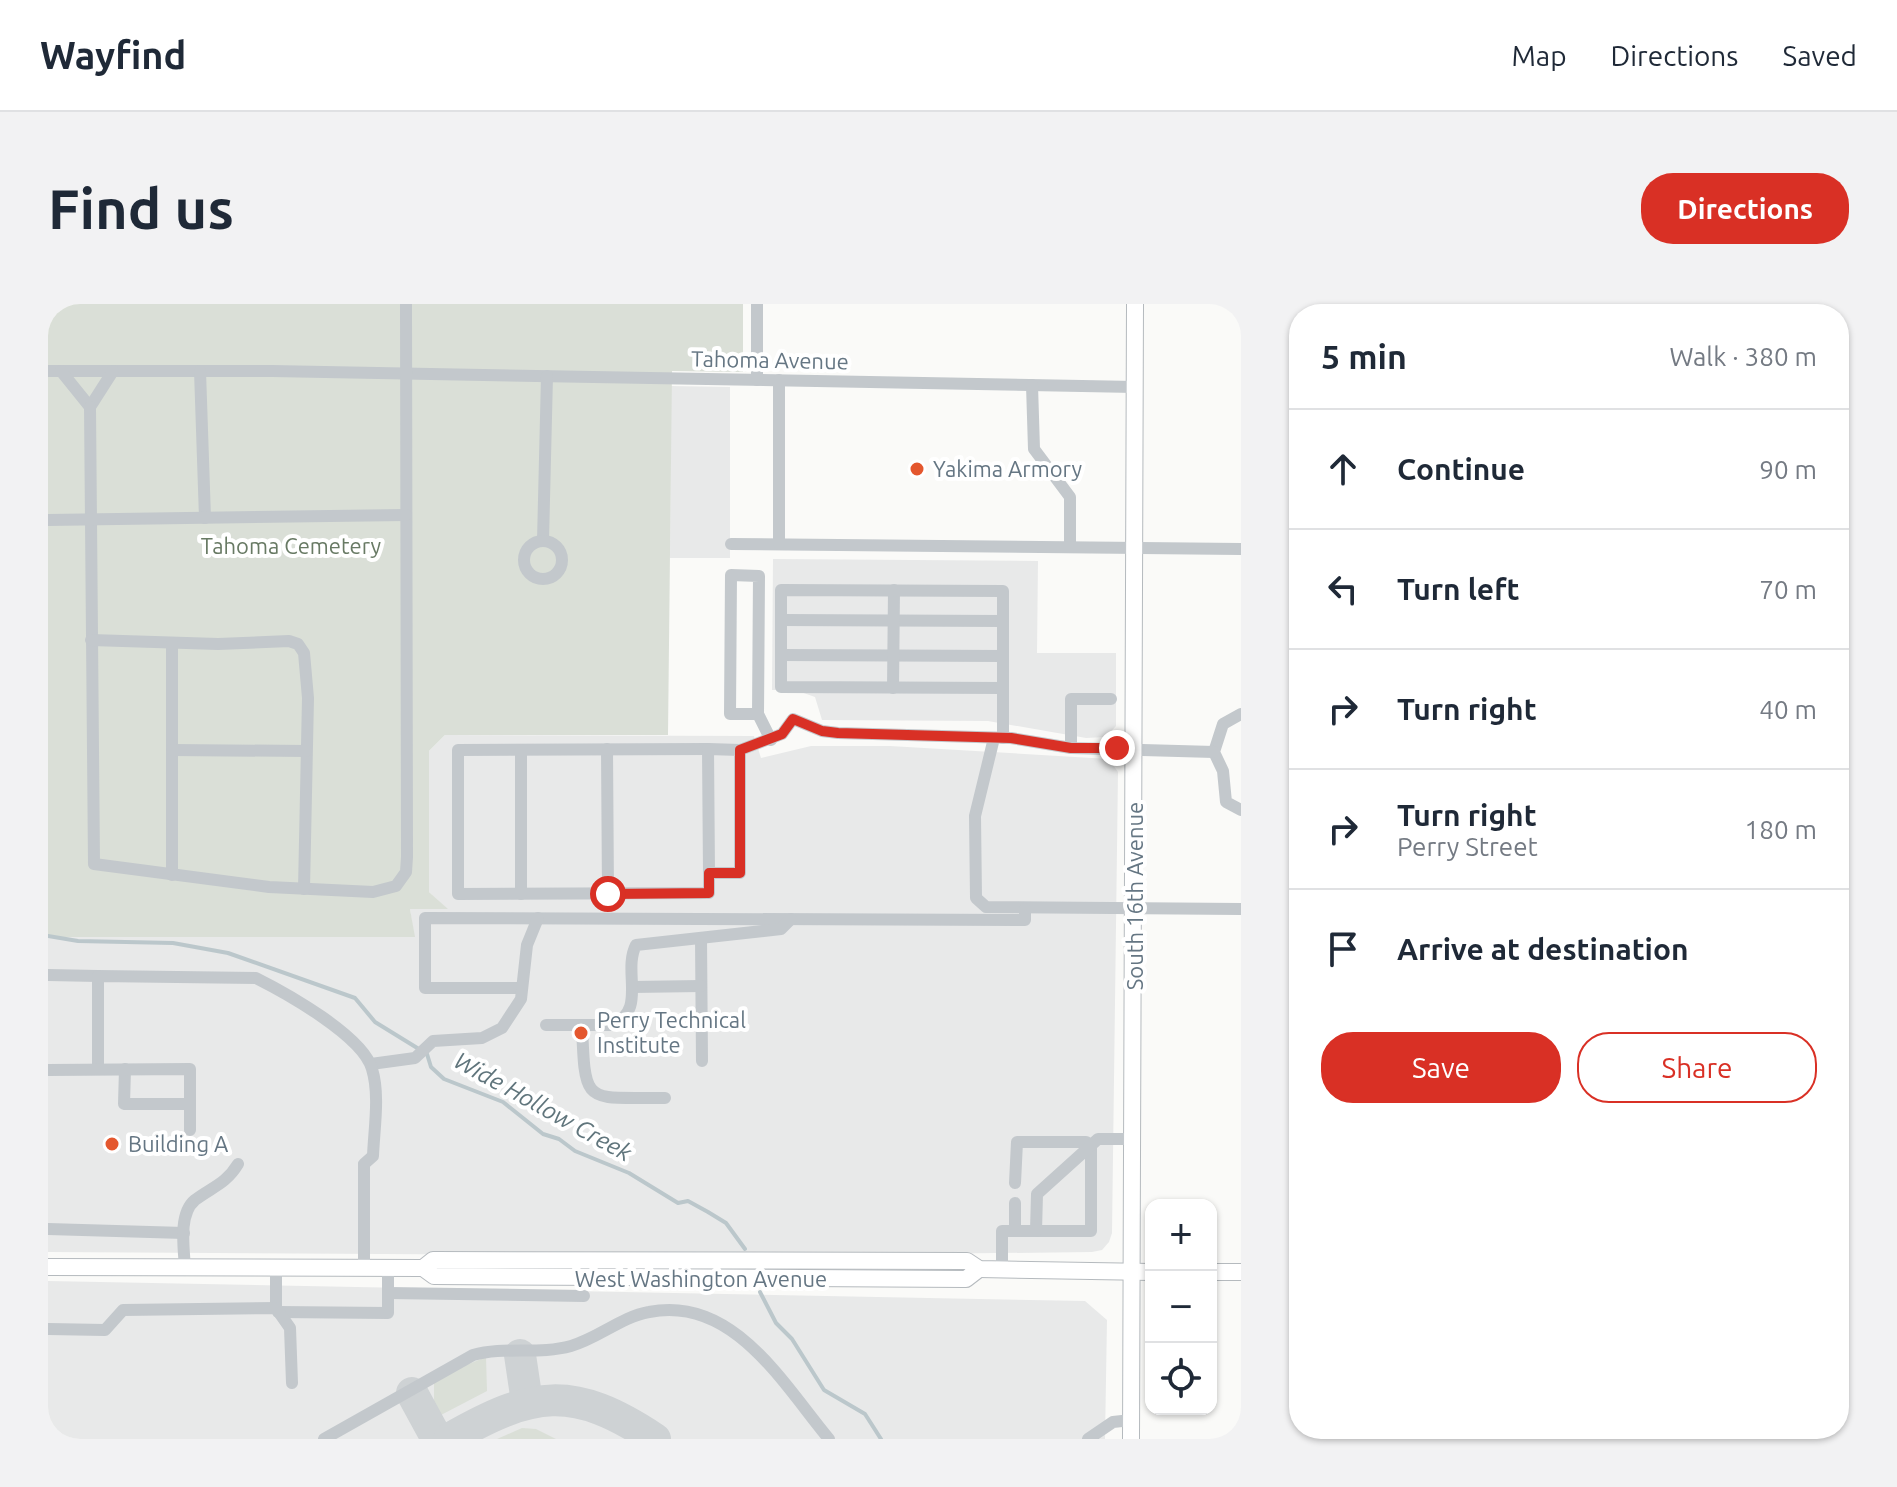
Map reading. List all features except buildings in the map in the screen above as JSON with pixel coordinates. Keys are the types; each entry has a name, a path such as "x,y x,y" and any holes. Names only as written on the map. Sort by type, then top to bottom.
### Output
{"main road":[{"name":"South 16th Avenue","path":"1131,1439 1136,908 1135,304"},
{"name":"West Washington Avenue","path":"48,1267 423,1268 434,1276 749,1280 966,1279 979,1269 1145,1272"},
{"path":"1217,1272 1241,1272"}],"street":[{"path":"113,371 90,407 94,864 304,889 373,892 396,886 406,872 406,304"},
{"path":"757,304 757,380"},
{"path":"55,371 90,407"},
{"name":"Tahoma Avenue","path":"55,371 404,373 1135,387"},
{"path":"200,371 205,518"},
{"path":"543,541 547,376"},
{"path":"779,380 779,544"},
{"path":"1032,385 1034,449 1068,493 1070,547"},
{"path":"48,520 406,515"},
{"path":"731,544 1241,549"},
{"path":"758,714 730,714 731,575 759,576 758,714 771,740"},
{"path":"1003,688 781,687 781,590 1003,591 1003,688 998,738 975,816 976,898 986,907 1241,909"},
{"path":"893,688 894,590"},
{"path":"781,620 1003,621"},
{"path":"91,640 172,643 289,641 298,644 304,653 304,889"},
{"path":"172,643 172,875"},
{"path":"781,655 1003,656"},
{"path":"1071,748 1071,699 1111,699"},
{"path":"1241,714 1223,724 1214,752 1223,771 1226,802 1241,810"},
{"path":"708,749 709,893 458,894 458,750 708,749 740,750 782,734 793,719 822,731 838,733 998,738 1071,748 1214,752"},
{"path":"607,749 608,894"},
{"path":"172,750 306,751"},
{"path":"521,750 521,894"},
{"path":"709,873 740,873 740,750"},
{"path":"522,988 425,988 425,918 1025,920 1025,909"},
{"path":"371,1064 422,1051 433,1041 491,1035 515,1012 522,988 527,945 538,918"},
{"path":"546,1025 619,1022 632,1007 636,945 781,929 791,919"},
{"path":"701,938 702,1061"},
{"path":"48,975 256,978 279,989 352,1041 371,1064 373,1156 364,1164 364,1268"},
{"path":"98,976 98,1069"},
{"path":"632,987 701,986"},
{"path":"582,1025 584,1079 594,1093 606,1097 665,1098"},
{"path":"125,1069 124,1104 190,1104"},
{"path":"48,1070 190,1069 190,1130"},
{"path":"1036,1231 1037,1194 1098,1139 1134,1139"},
{"path":"1015,1183 1017,1142 1086,1142 1091,1145"},
{"path":"1002,1269 1002,1231 1091,1231 1091,1145"},
{"path":"185,1268 185,1216 194,1201 229,1179 238,1164"},
{"path":"1015,1203 1015,1231"},
{"path":"48,1229 184,1233"},
{"path":"276,1268 277,1310 290,1328 292,1383"},
{"path":"48,1329 105,1330 123,1310 388,1313 388,1268"},
{"path":"388,1293 584,1296"},
{"path":"324,1439 473,1355 496,1350 560,1348 586,1340 625,1319 663,1310 703,1315 737,1333 829,1439"},
{"path":"1088,1439 1113,1422 1131,1420"}],"shaded area":[{"path":"671,386 730,387 730,558 670,558"},
{"path":"773,559 1038,561 1037,653 1116,653 1116,726 1106,737 1086,738 988,721 822,720 815,697 795,690 772,690"},
{"name":"Perry Technical Institute","path":"445,735 754,736 761,758 811,746 890,746 1109,759 1118,772 1112,1233 1109,1242 1102,1250 1092,1252 745,1256 48,1252 48,937 414,937 410,909 447,909 429,892 429,751"},
{"path":"48,1281 1085,1301 1107,1320 1105,1439 48,1439"}],"green space":[{"name":"Tahoma Cemetery","path":"48,304 743,304 743,372 672,371 668,735 445,735 429,751 429,892 448,909 410,909 415,937 48,937"},
{"path":"486,1357 487,1391 441,1415 434,1412 434,1378"},
{"path":"522,1428 536,1429 556,1439 497,1439"}],"waterway":[{"name":"Wide Hollow Creek","path":"48,936 78,941 173,943 228,953 355,998 375,1022 427,1054 431,1067 444,1079 503,1102 543,1134 629,1173 678,1203 688,1201 708,1212 726,1223 745,1249"},
{"name":"Wide Hollow Creek","path":"760,1292 776,1323 792,1339 824,1390 865,1414 881,1439"}],"taxiway":[{"path":"520,1355 527,1402"},
{"path":"412,1393 437,1439"},
{"path":"449,1439 505,1411 552,1400 600,1409 655,1439"}],"place":[{"name":"Yakima Armory","path":"917,469"},
{"name":"Perry Technical Institute","path":"581,1033"},
{"name":"Building A","path":"112,1144"}],"route":[{"path":"608,894 709,893 709,873 740,873 740,750 782,734 793,719 822,731 838,733 1011,738 1071,748 1117,748"}]}
